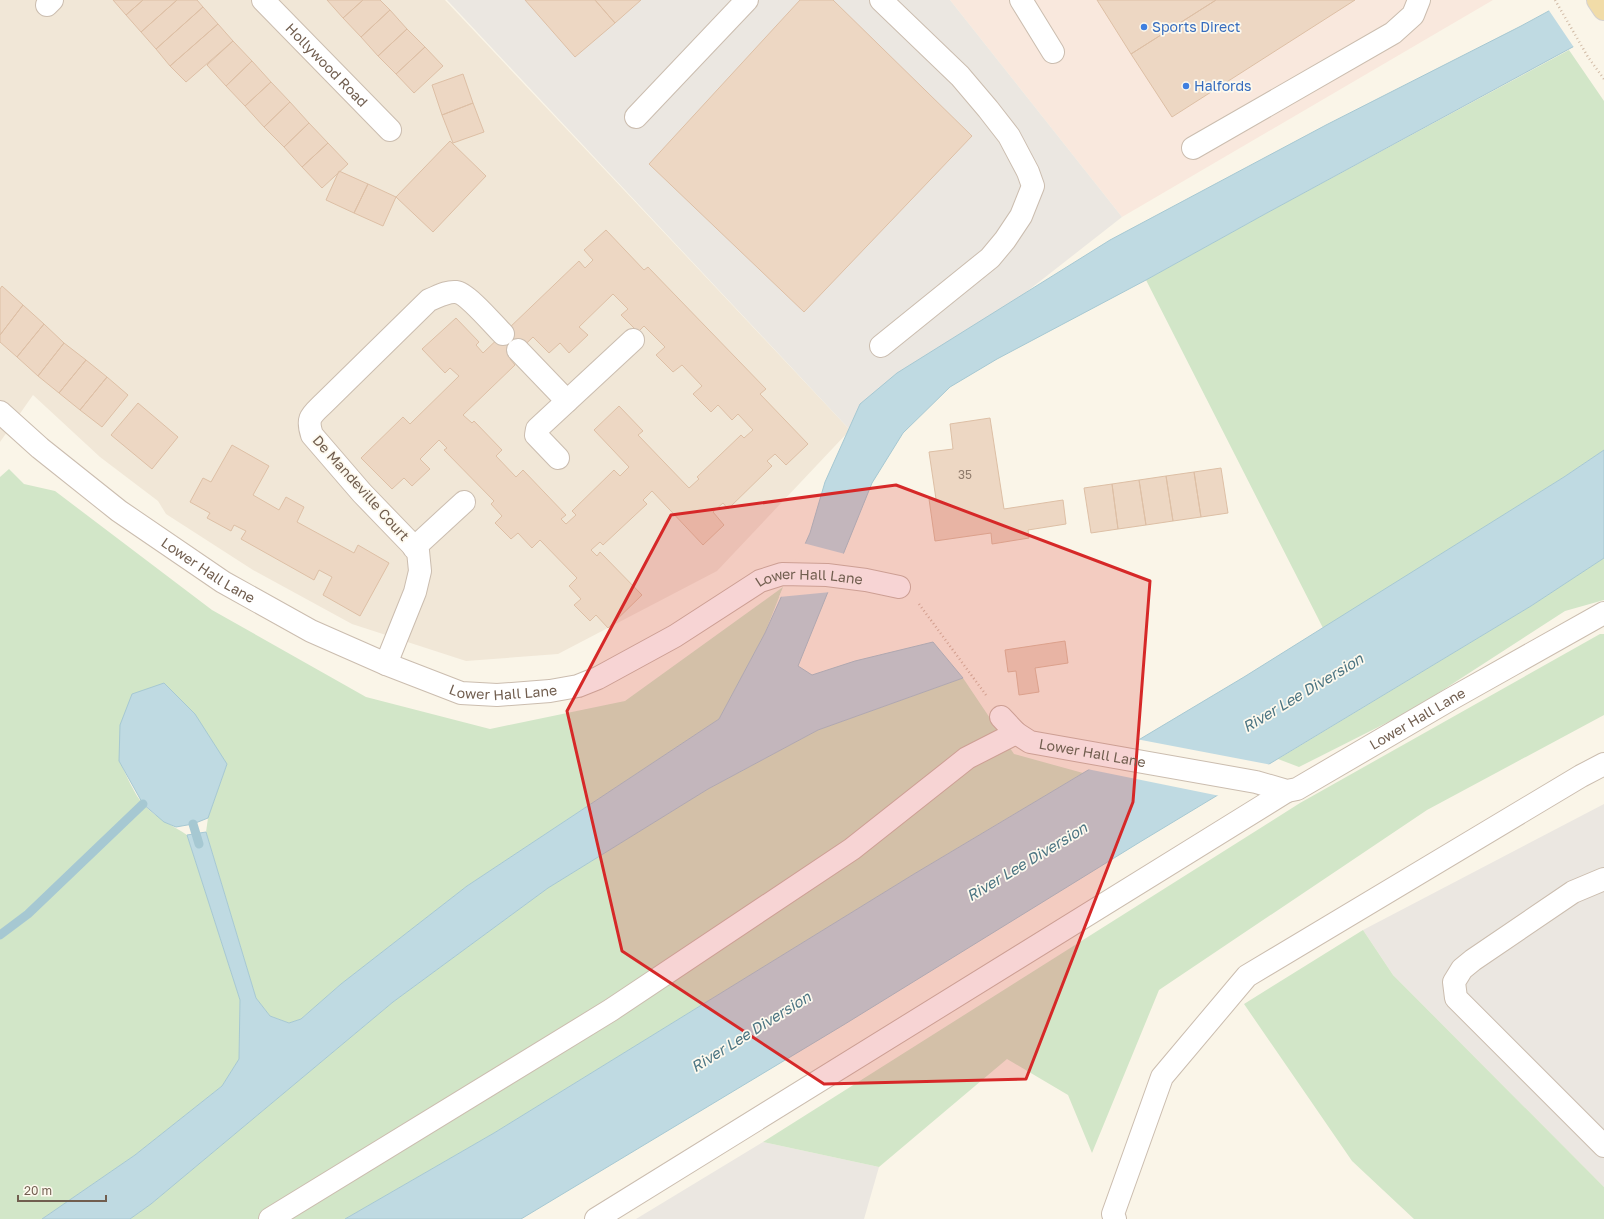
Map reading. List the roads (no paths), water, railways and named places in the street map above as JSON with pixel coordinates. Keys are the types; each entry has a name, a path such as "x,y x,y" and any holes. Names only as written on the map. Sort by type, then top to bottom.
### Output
{"main road":[{"path":"1598,0 1604,9"}],"street":[{"name":"Hollywood Road","path":"263,0 390,130"},
{"path":"636,118 747,0"},
{"path":"881,0 960,76 988,109 1009,136 1028,172 1033,186 1021,216 1005,240 990,258 881,346"},
{"path":"1021,0 1053,52"},
{"path":"1193,148 1393,33 1413,15 1419,0"},
{"name":"De Mandeville Court","path":"386,664 415,592 420,571 418,552 362,493 312,435 309,424 312,416 429,300 457,292 466,297 503,334"},
{"path":"558,458 536,435 537,429 632,340"},
{"path":"518,350 567,401"},
{"name":"Lower Hall Lane","path":"0,412 40,448 119,511 223,582 311,631 386,664 461,693 497,695 550,691 578,686 598,678 675,636 760,581 782,574 840,577 899,587"},
{"path":"414,548 464,502"},
{"name":"Lower Hall Lane","path":"1001,717 1016,732 1030,742 1256,782 1287,791 1297,789 1451,699 1604,613"},
{"path":"270,1219 611,1010 852,849 967,758 1016,732"},
{"path":"1115,1219 1113,1214 1162,1077 1246,976 1567,784 1604,764"},
{"path":"596,1219 1287,791"},
{"path":"1604,879 1573,892 1462,969 1454,982 1456,998 1471,1015 1604,1146"}],"water":[{"path":"1569,0 1604,30 1146,280 997,359 950,387 903,433 872,483 798,666 812,675 855,661 933,642 963,678 818,730 708,789 548,888 393,1002 151,1204 130,1219 42,1219 135,1155 222,1086 239,1059 240,1000 187,835 206,832 256,998 270,1016 289,1023 301,1019 341,984 467,886 719,719 765,633 810,533 825,482 860,404 897,373 1110,240 1326,125"},
{"name":"River Lee Diversion","path":"1604,450 1604,558 1531,606 1140,842 845,1024 521,1219 345,1219 494,1133 914,874 1244,677 1564,477"},
{"path":"164,683 195,714 227,764 208,818 193,824 176,827 164,822 143,804 119,761 120,725 132,694"}],"waterway":[{"path":"0,935 28,914 143,804"},
{"path":"193,824 199,844"}],"place":[{"name":"Sports Direct","path":"1144,27"},
{"name":"Halfords","path":"1186,86"}]}
